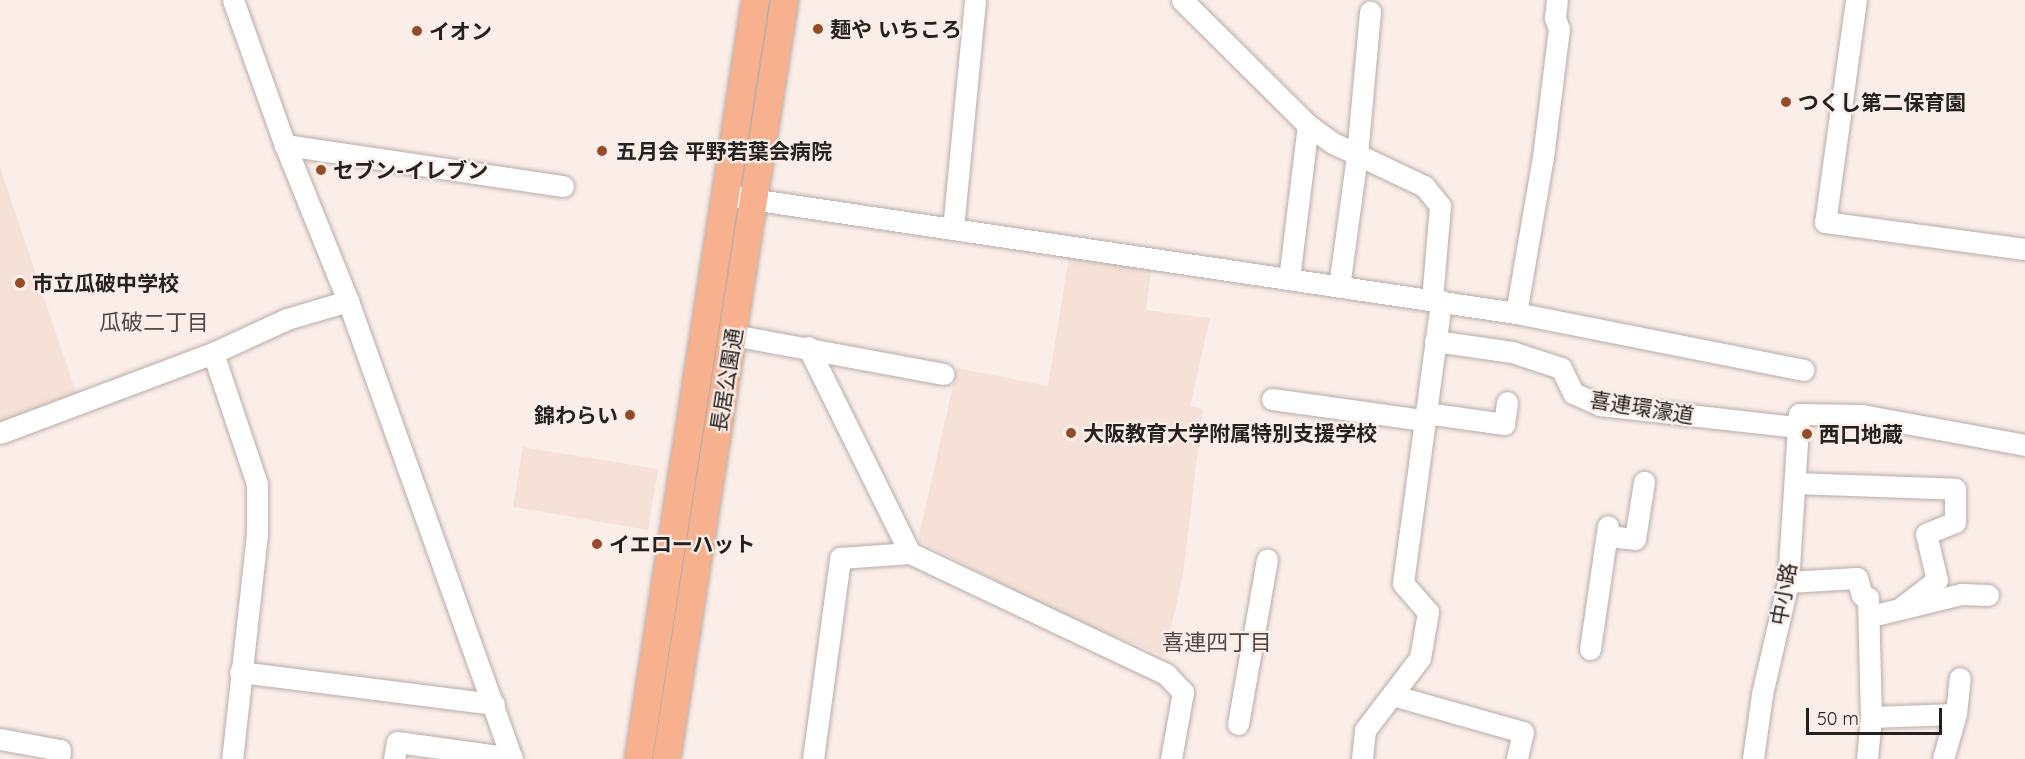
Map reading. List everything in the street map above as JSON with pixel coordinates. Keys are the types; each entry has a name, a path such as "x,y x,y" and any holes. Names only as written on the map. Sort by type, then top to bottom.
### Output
{"main road":[{"name":"長居公園通","path":"638,759 727,196 755,0"},
{"name":"長居公園通","path":"666,759 784,0"}],"street":[{"path":"233,0 285,145 348,301 512,759 397,742 394,759"},
{"path":"953,229 975,0"},
{"path":"1182,0 1308,125 1357,155 1424,186 1440,206 1435,341 1402,583 1428,612 1420,658 1365,730 1362,759"},
{"path":"1516,313 1542,167 1559,29 1555,18 1557,0"},
{"path":"1856,0 1826,222 2025,249"},
{"path":"1339,287 1357,155 1370,12"},
{"path":"1289,279 1308,125"},
{"path":"285,145 563,186"},
{"path":"727,196 1436,300 1516,313 1803,370"},
{"path":"0,433 213,352 287,319 348,301"},
{"path":"733,335 808,347 943,374"},
{"name":"喜連環濠道","path":"1435,341 1512,352 1561,368 1574,393 1600,405 1798,421 1862,415 2025,445"},
{"path":"808,347 910,553"},
{"path":"213,352 257,484 257,534 231,759"},
{"path":"1272,399 1504,424 1507,402"},
{"name":"中小路","path":"1752,759 1762,694 1788,582 1798,421"},
{"path":"1590,649 1607,531 1635,539 1644,482"},
{"path":"1795,483 1954,489 1955,522 1926,534 1937,580 1902,607"},
{"path":"813,759 840,558 910,553 1166,674 1183,692 1171,759"},
{"path":"1238,724 1267,560"},
{"path":"1788,582 1857,578 1862,595 1868,598 1871,616 1871,717 1867,759"},
{"path":"1871,616 1961,594 1988,595"},
{"path":"240,672 494,704"},
{"path":"1943,759 1956,714 1960,678"},
{"path":"1392,694 1523,732 1517,759"},
{"path":"1871,717 1956,714"},
{"path":"0,739 60,750 59,759"}],"shaded area":[{"name":"市立瓜破中学校","path":"0,167 78,398 0,427"},
{"name":"大阪教育大学附属特別支援学校","path":"1069,256 1151,271 1146,310 1210,318 1190,406 1203,409 1183,574 1165,656 1055,612 918,540 957,368 1048,386"},
{"path":"523,447 658,469 648,530 513,507"}],"place":[{"name":"麺や いちころ","path":"818,29"},
{"name":"イオン","path":"417,31"},
{"name":"つくし第二保育園","path":"1786,102"},
{"name":"五月会 平野若葉会病院","path":"602,151"},
{"name":"セブン-イレブン","path":"321,170"},
{"name":"市立瓜破中学校","path":"20,283"},
{"name":"錦わらい","path":"630,415"},
{"name":"大阪教育大学附属特別支援学校","path":"1071,433"},
{"name":"西口地蔵","path":"1807,434"},
{"name":"イエローハット","path":"597,544"}],"district":[{"name":"瓜破二丁目","path":"154,323"},
{"name":"喜連四丁目","path":"1217,643"}]}
